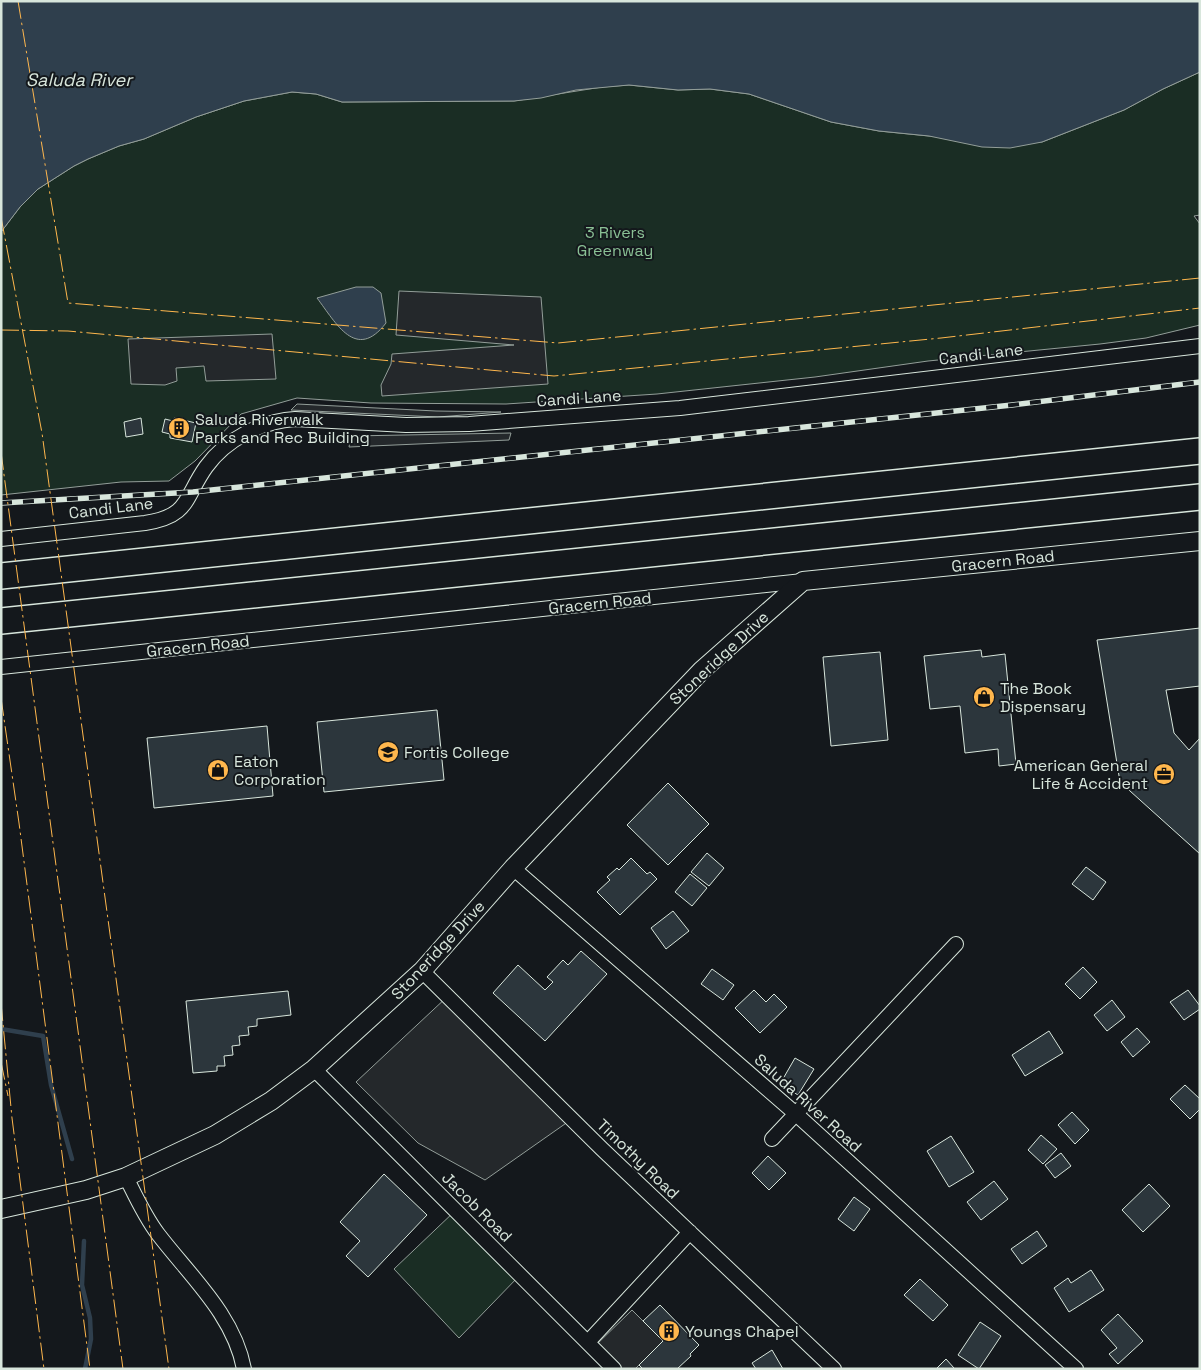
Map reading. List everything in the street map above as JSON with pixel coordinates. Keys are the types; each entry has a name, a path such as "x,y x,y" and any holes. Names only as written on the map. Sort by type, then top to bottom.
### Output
{"highway":[{"path":"1,576 1200,451"},
{"path":"1,621 1200,497"}],"street":[{"name":"Candi Lane","path":"1,539 145,523 169,517 186,503 206,468 219,454 243,436 269,423 282,420 406,425 469,424 680,408 1200,346"},
{"name":"Gracern Road","path":"1,667 1200,540"},
{"name":"Stoneridge Drive","path":"1,1210 77,1193 126,1177 215,1135 271,1101 314,1070 422,971 513,868 702,670 803,581"},
{"name":"Saluda River Road","path":"513,868 796,1114 1076,1369"},
{"path":"772,1139 956,944"},
{"name":"Timothy Road","path":"422,971 690,1232 834,1369"},
{"name":"Jacob Road","path":"314,1070 614,1369"},
{"path":"126,1177 139,1204 157,1233 197,1282 233,1335 244,1369"},
{"path":"588,1342 690,1232"}],"green space":[{"name":"3 Rivers Greenway","path":"1200,72 1200,215 1194,216 1200,224 1200,325 1146,338 1100,344 928,361 815,377 657,394 506,404 371,403 297,398 241,414 195,461 169,481 121,482 1,495 1,232 20,207 38,189 74,166 119,146 144,139 196,117 244,101 292,92 316,94 342,102 514,101 602,87 629,85 678,90 710,89 749,94 831,122 879,131 929,136 1042,142 1124,110"},
{"path":"456,1210 520,1275 459,1338 394,1269"}],"shaded area":[{"path":"399,291 541,297 548,384 382,396 381,385 391,364 392,354 514,345 396,335"},
{"path":"272,334 276,379 206,381 204,366 176,368 177,381 165,385 131,384 128,339"},
{"path":"297,404 436,411 501,412 438,417 291,410"},
{"path":"511,433 509,440 349,447 351,436"},
{"path":"448,996 572,1119 485,1180 418,1143 356,1082"},
{"path":"632,1310 663,1341 635,1369 614,1369 593,1348"}],"water":[{"name":"Saluda River","path":"1,1 1200,1 1200,72 1124,110 1042,142 1010,148 982,147 929,136 879,131 831,122 749,94 710,89 678,90 629,85 576,90 541,98 514,101 342,102 316,94 292,92 244,101 196,117 144,139 119,146 88,159 38,189 20,207 1,232"},
{"path":"356,287 373,287 381,293 386,323 375,334 365,339 356,339 347,334 339,327 317,298"}],"building":[{"path":"141,418 143,434 126,437 124,422"},
{"name":"Saluda Riverwalk Parks and Rec Building","path":"174,418 196,423 192,442 170,438 170,434 162,432 165,419 173,421"},
{"path":"1200,628 1200,686 1166,690 1174,733 1189,750 1200,738 1200,854 1120,782 1097,640"},
{"path":"981,650 982,657 1005,654 1016,764 999,766 998,749 965,753 960,706 930,709 924,656"},
{"path":"880,652 888,740 831,746 823,657"},
{"path":"437,710 444,780 324,792 317,722"},
{"path":"267,726 273,796 154,808 147,738"},
{"path":"668,783 709,824 668,865 627,825"},
{"path":"707,853 724,868 709,886 691,872"},
{"path":"631,858 647,874 650,872 657,879 620,915 597,892 610,880 607,877 617,868 619,870"},
{"path":"1086,867 1106,882 1093,900 1072,884"},
{"path":"690,874 707,888 692,906 675,892"},
{"path":"673,911 689,931 666,949 651,928"},
{"path":"581,951 607,974 545,1041 493,993 518,965 545,990 553,982 547,977 563,960 568,965"},
{"path":"1083,967 1097,982 1080,999 1065,984"},
{"path":"712,969 734,985 723,1000 701,984"},
{"path":"754,990 766,1002 774,994 787,1007 760,1033 735,1008"},
{"path":"1188,990 1200,1006 1200,1009 1184,1020 1170,1002"},
{"path":"288,991 291,1015 257,1019 257,1026 248,1027 249,1035 239,1036 240,1045 232,1046 233,1055 224,1056 225,1066 217,1066 217,1071 193,1073 186,1001"},
{"path":"1112,1000 1125,1017 1107,1031 1094,1015"},
{"path":"1137,1028 1150,1042 1133,1057 1121,1042"},
{"path":"1049,1031 1063,1053 1025,1076 1012,1055"},
{"path":"795,1058 814,1069 798,1095 780,1084"},
{"path":"1185,1085 1200,1099 1200,1109 1190,1119 1170,1099"},
{"path":"1072,1112 1089,1130 1075,1144 1058,1125"},
{"path":"1041,1135 1057,1149 1043,1164 1028,1150"},
{"path":"951,1136 974,1172 949,1187 927,1151"},
{"path":"1061,1153 1071,1166 1055,1178 1045,1165"},
{"path":"768,1156 786,1173 769,1190 752,1173"},
{"path":"384,1174 427,1215 368,1277 346,1256 360,1241 340,1222"},
{"path":"994,1181 1008,1199 981,1220 967,1202"},
{"path":"1149,1184 1170,1206 1143,1232 1122,1210"},
{"path":"854,1197 870,1209 854,1231 838,1219"},
{"path":"1037,1231 1047,1246 1022,1264 1011,1249"},
{"path":"1091,1270 1104,1290 1069,1312 1054,1288 1068,1278 1071,1283"},
{"path":"920,1279 948,1305 933,1321 904,1295"},
{"name":"Youngs Chapel","path":"660,1305 699,1345 690,1354 691,1356 677,1369 643,1369 639,1365 663,1341 643,1321"},
{"path":"1118,1314 1143,1341 1118,1364 1109,1354 1117,1348 1101,1330"},
{"path":"980,1322 1001,1336 979,1369 958,1355"},
{"path":"772,1350 783,1369 756,1369 752,1363"},
{"path":"946,1359 953,1369 936,1369"}],"waterway":[{"path":"1,1029 43,1036 51,1085 72,1159"},
{"path":"84,1241 82,1285 90,1318 91,1339 85,1369"}],"railway":[{"path":"1,503 193,492 1012,405 1200,382"}],"power":[{"path":"18,1 68,303 558,343 1200,278"},
{"path":"1,217 42,433 169,1369"},
{"path":"1,330 68,331 554,376 941,338 1200,308"},
{"path":"1,452 123,1369"},
{"path":"1,698 90,1369"},
{"path":"1,1003 12,1118 44,1369"},
{"path":"1,1062 8,1096"}],"place":[{"name":"Saluda Riverwalk Parks and Rec Building","path":"179,428"},
{"name":"The Book Dispensary","path":"984,697"},
{"name":"Fortis College","path":"388,752"},
{"name":"Eaton Corporation","path":"218,770"},
{"name":"American General Life & Accident","path":"1164,774"},
{"name":"Youngs Chapel","path":"669,1331"}]}
